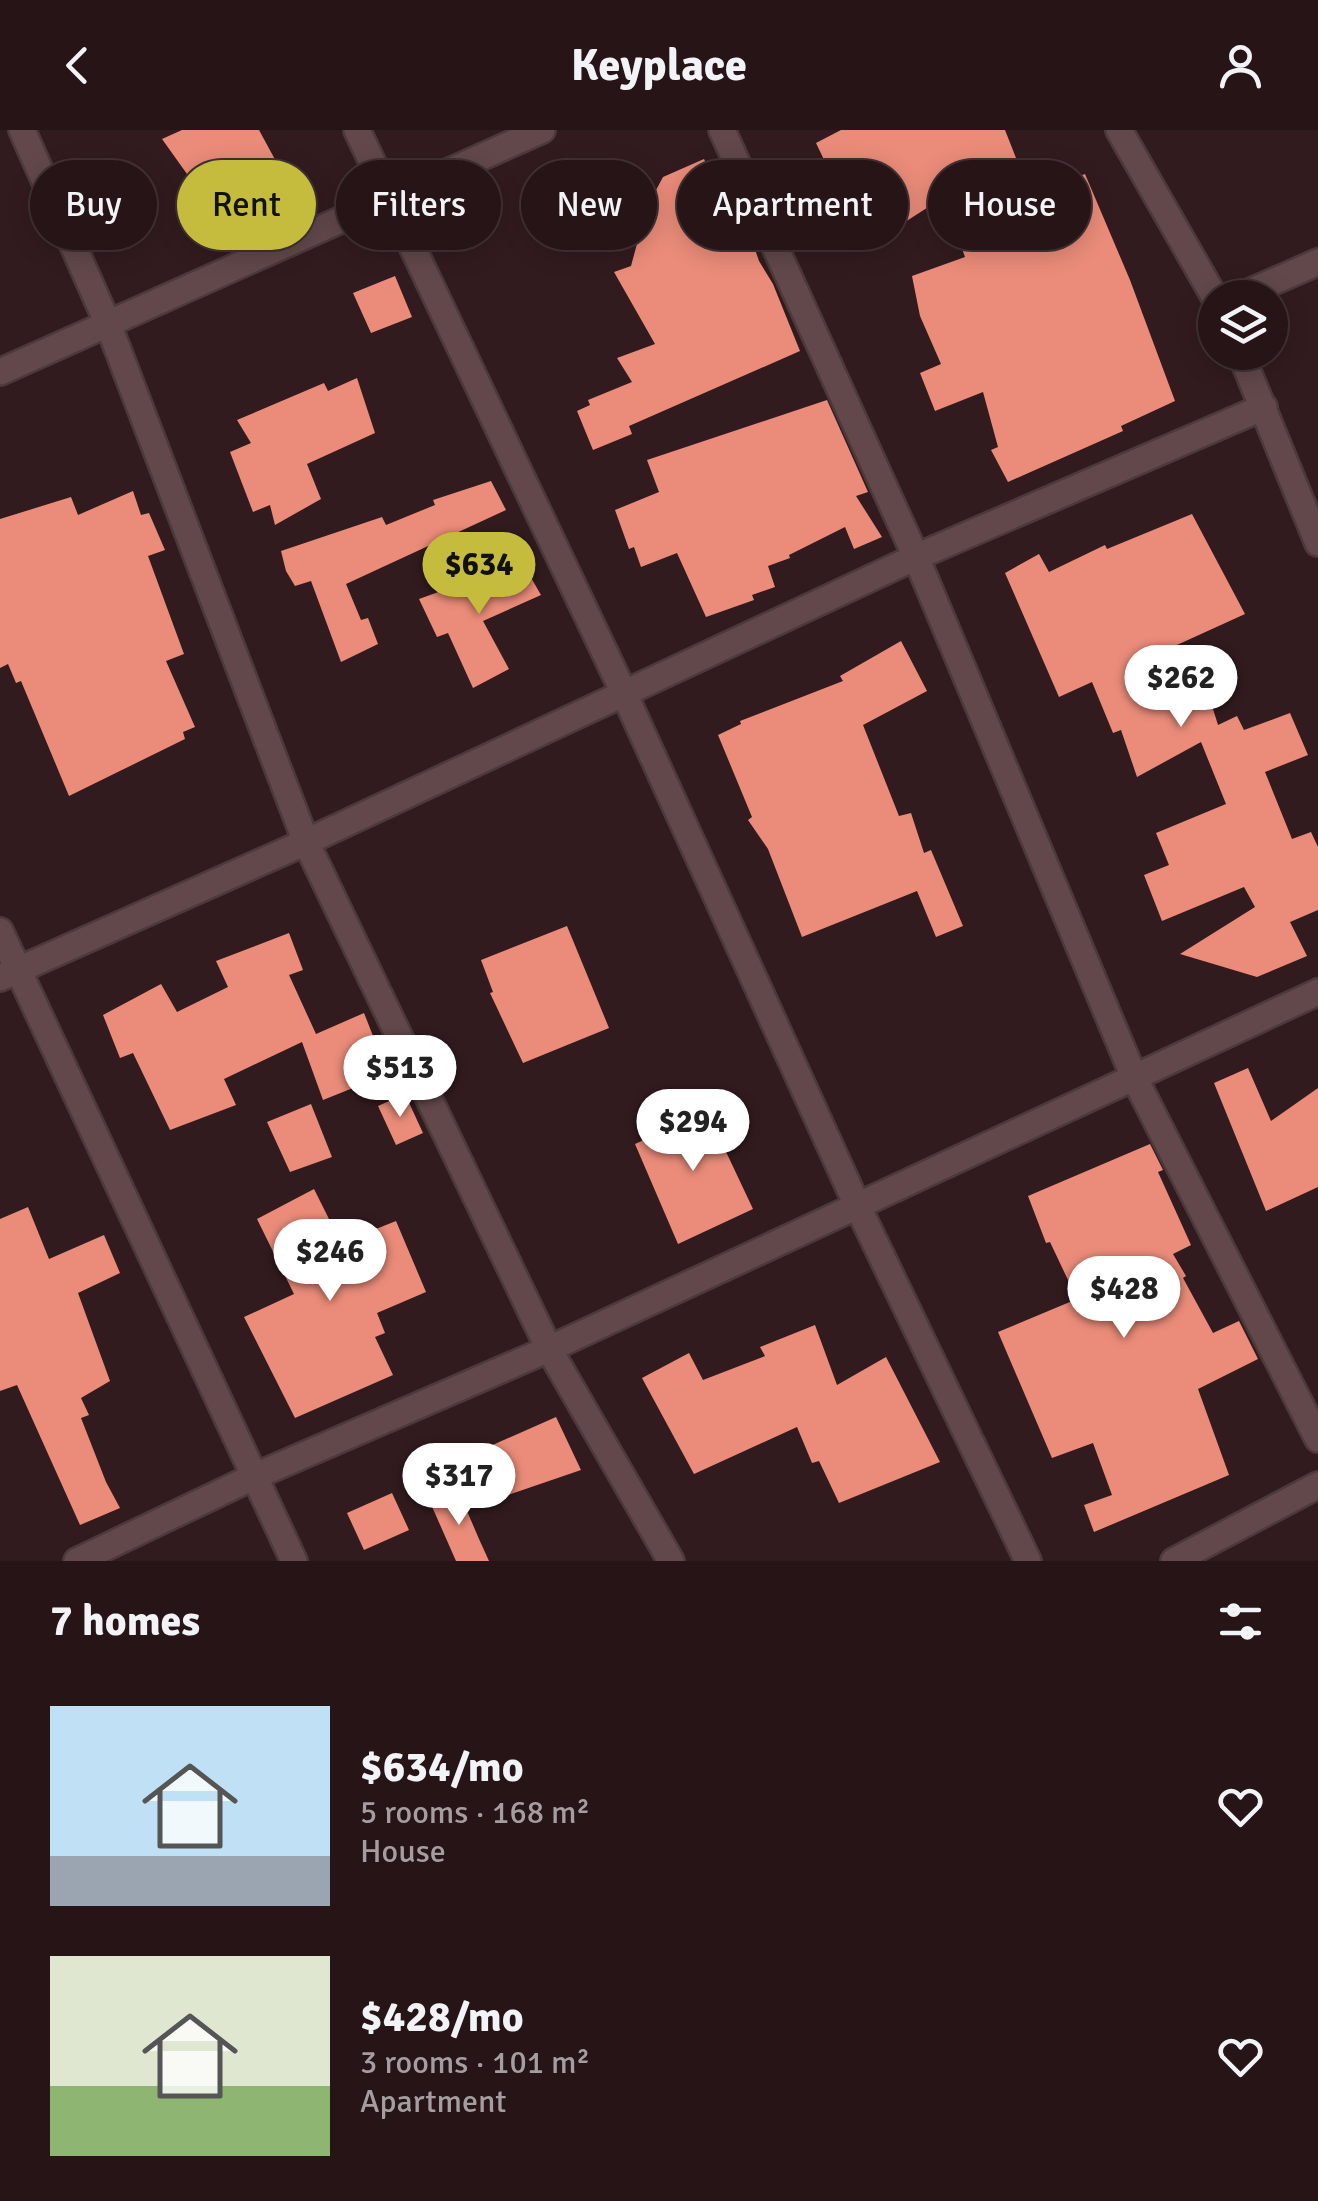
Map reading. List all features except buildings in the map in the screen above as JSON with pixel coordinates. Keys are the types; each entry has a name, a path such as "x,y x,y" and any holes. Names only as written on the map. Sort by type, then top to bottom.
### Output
{"street":[{"path":"22,130 108,324 306,842 548,1349 672,1561"},
{"path":"357,130 371,160"},
{"path":"473,160 542,130"},
{"path":"722,130 916,557 1134,1077 1318,1439"},
{"path":"1119,130 1205,280"},
{"path":"0,372 336,221"},
{"path":"413,250 622,691 857,1206 1028,1561"},
{"path":"1277,280 1318,262"},
{"path":"1248,370 1318,543"},
{"path":"8,974 306,842 622,691 916,557 1264,407"},
{"path":"0,932 8,974 294,1561"},
{"path":"77,1561 254,1478 548,1349 1318,992"},
{"path":"1174,1561 1318,1485"}]}
